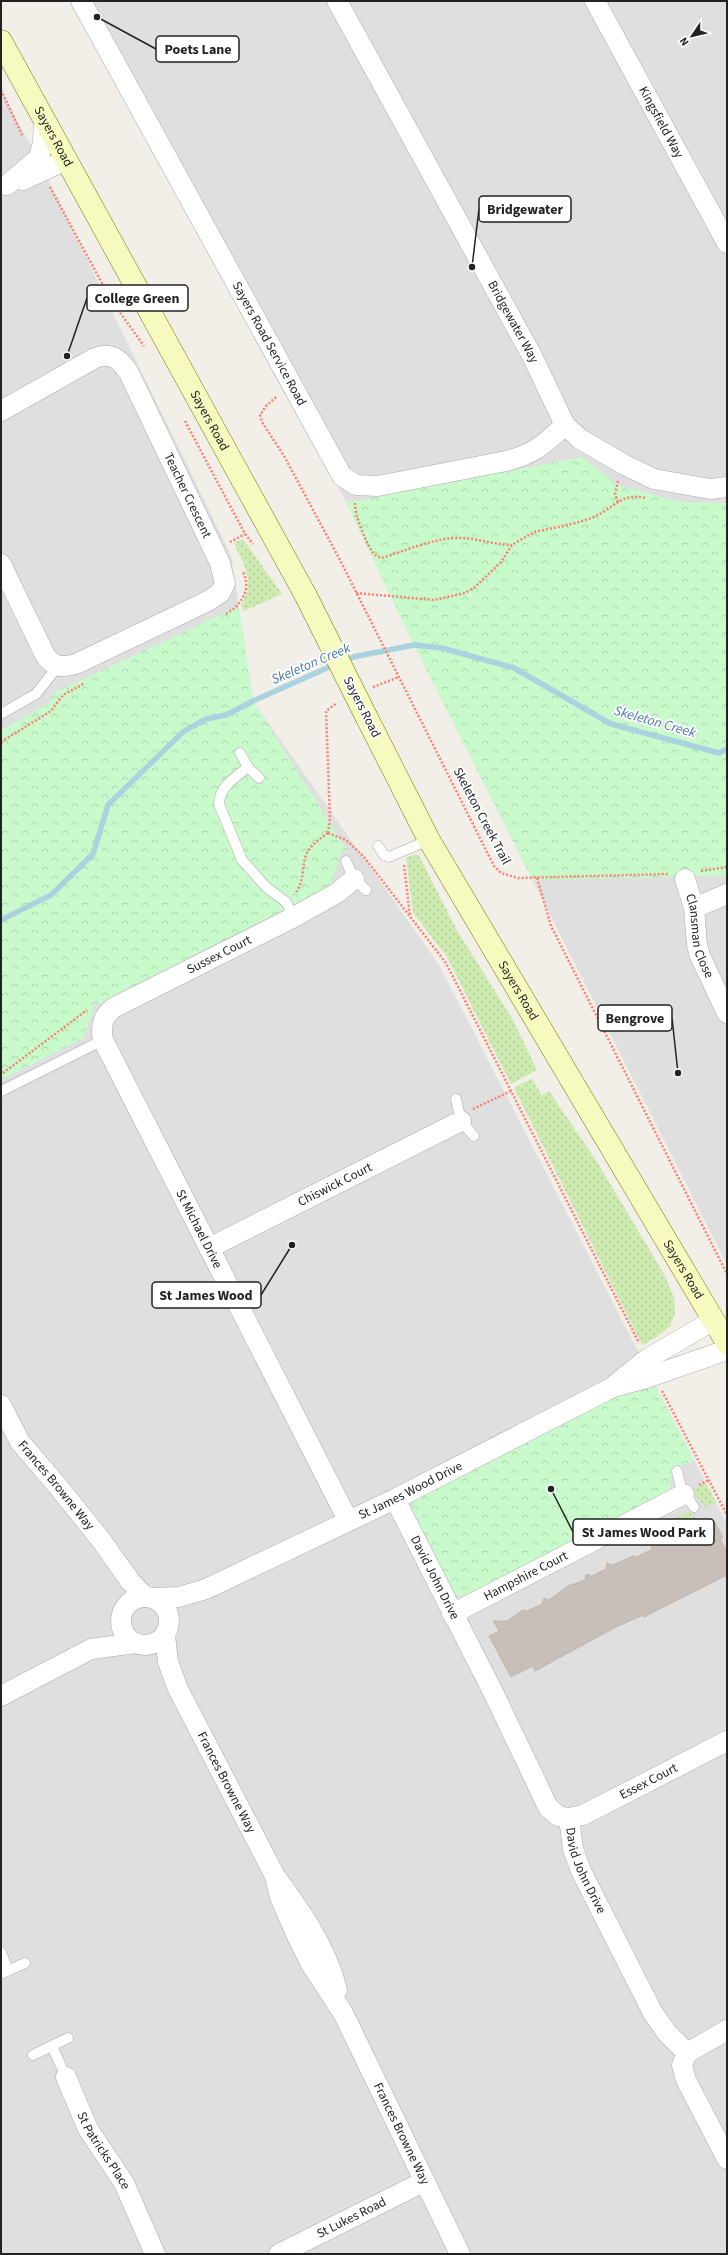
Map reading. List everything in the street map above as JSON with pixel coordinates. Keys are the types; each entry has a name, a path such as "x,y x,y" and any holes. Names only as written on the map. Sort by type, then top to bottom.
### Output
{"main road":[{"name":"Sayers Road","path":"1,41 306,596 429,840 727,1343"}],"street":[{"name":"Sayers Road Service Road","path":"81,1 336,467 342,476 356,485"},
{"name":"Bridgewater Way","path":"337,1 532,356 565,425 580,439 625,465 654,479 710,489 727,487"},
{"name":"Kingsfield Way","path":"594,1 727,243"},
{"path":"39,167 42,152 44,120"},
{"path":"4,187 39,167 66,160"},
{"name":"Teacher Crescent","path":"1,411 100,356 114,356 122,362 128,373 220,563 225,577 224,588 208,601 76,664 58,666"},
{"path":"356,485 378,486 526,456 539,448 565,425"},
{"path":"1,564 45,654 49,660 58,666"},
{"name":"Clansman Close","path":"686,875 694,908 697,945 700,956 727,1013"},
{"name":"Sussex Court","path":"103,1040 102,1022 107,1013 115,1007 337,893 360,884"},
{"path":"694,908 727,894"},
{"name":"St Michael Drive","path":"103,1040 348,1520"},
{"name":"Chiswick Court","path":"209,1248 460,1118"},
{"name":"St James Wood Drive","path":"149,1597 179,1597 206,1589 348,1520 395,1499 651,1367 714,1320"},
{"name":"St James Wood Drive","path":"651,1367 727,1350"},
{"name":"Frances Browne Way","path":"1,1406 20,1442 61,1489 101,1540 115,1562 149,1597"},
{"name":"David John Drive","path":"395,1499 452,1614 493,1692 548,1807 558,1816 569,1818 573,1848 586,1882 653,2013 666,2033 687,2053"},
{"name":"Hampshire Court","path":"452,1614 689,1501"},
{"name":"Frances Browne Way","path":"115,1562 123,1584 123,1613"},
{"name":"St James Wood Drive","path":"166,1632 184,1607 206,1589"},
{"path":"1,1696 91,1649 133,1600 149,1597 163,1605 167,1610 169,1616 166,1632 155,1643 91,1649"},
{"path":"123,1613 122,1629 130,1639 139,1644"},
{"name":"Frances Browne Way","path":"166,1632 168,1662 178,1689 275,1876 280,1897 310,1964 343,2013 423,2182 460,2254"},
{"name":"Frances Browne Way","path":"139,1644 178,1689"},
{"name":"Essex Court","path":"569,1818 583,1815 727,1741"},
{"path":"727,2030 687,2053 683,2063 685,2076 727,2159"},
{"name":"St Patricks Place","path":"66,2077 88,2129 124,2183 155,2254"},
{"name":"St Lukes Road","path":"279,2254 423,2182"}],"lane":[{"path":"1,714 36,694 58,666"},
{"path":"240,753 248,767 259,778"},
{"path":"248,767 225,787 219,796 219,804 242,860 262,882 286,902 294,916"},
{"path":"378,846 384,855 389,857 429,840"},
{"name":"Sussex Court","path":"346,861 360,884"},
{"path":"1,1091 103,1040"},
{"path":"456,1099 460,1118 474,1136"},
{"name":"Hampshire Court","path":"677,1471 679,1482 689,1501"},
{"path":"1,1952 5,1972 25,1962"},
{"path":"33,2055 68,2038"},
{"name":"St Patricks Place","path":"52,2046 66,2077"}],"path":[{"path":"1,90 39,167 111,300 148,351"},
{"name":"Skeleton Creek Trail","path":"291,386 266,406 260,415 262,422 284,456 355,593 366,611 494,866 501,873 518,878 686,875 727,868"},
{"path":"181,414 245,534 254,546"},
{"path":"356,485 354,508 356,516 372,551 377,557 382,558 443,540 458,538 498,545 512,545"},
{"path":"355,593 412,600 434,600 453,597 465,593 475,587 501,562 512,545 534,532 591,518 626,497 635,495 650,499"},
{"path":"366,690 399,677"},
{"path":"339,702 326,711 330,819 328,832 343,838 353,846 411,917 446,963 727,1515"},
{"path":"403,852 411,917"},
{"path":"537,878 551,926 727,1274"},
{"path":"460,1118 511,1091"}],"shaded area":[{"path":"72,1 727,1 727,1265 414,645 345,500"},
{"path":"1,90 37,157 231,555 253,701 439,965 727,1524 727,2254 1,2254"}],"green space":[{"path":"582,457 617,485 681,502 727,503 727,876 533,880 414,645 346,503"},
{"path":"243,539 282,594 244,611 241,606 247,589 247,574 234,543"},
{"path":"239,606 253,701 347,850 340,854 331,886 94,1006 84,1038 1,1080 1,730 49,703 52,694"},
{"path":"418,854 458,932 513,1020 537,1070 511,1084 447,957 413,913 406,857"},
{"path":"532,1078 542,1096 549,1091 597,1162 664,1274 674,1297 675,1314 670,1326 657,1337 642,1345 514,1088"},
{"path":"652,1380 694,1460 672,1470 670,1492 464,1597 453,1593 411,1512 416,1498 635,1387"},
{"path":"706,1483 716,1502 706,1507 691,1491"},
{"path":"689,1511 698,1522 691,1526 686,1536 676,1516 682,1516"}],"building":[{"path":"714,1521 723,1537 720,1539 727,1552 727,1575 644,1617 643,1615 616,1627 535,1671 533,1666 511,1677 489,1636 499,1631 493,1621 507,1621 523,1610 527,1611 542,1604 544,1598 549,1600 568,1586 585,1580 586,1574 592,1576 606,1569 607,1563 613,1565 651,1550 652,1544 658,1546 673,1538 674,1532 680,1535 701,1525 703,1527"}],"waterway":[{"name":"Skeleton Creek","path":"344,661 353,657 414,645 442,648 514,668 611,724 719,753 727,749"},
{"name":"Skeleton Creek","path":"1,920 51,895 93,854 108,805 183,732 206,719 226,715 253,701 336,664"}],"place":[{"name":"Poets Lane","path":"97,17"},
{"name":"Bridgewater","path":"472,267"},
{"name":"College Green","path":"67,356"},
{"name":"Bengrove","path":"678,1073"},
{"name":"St James Wood","path":"292,1245"},
{"name":"St James Wood Park","path":"551,1489"}]}
